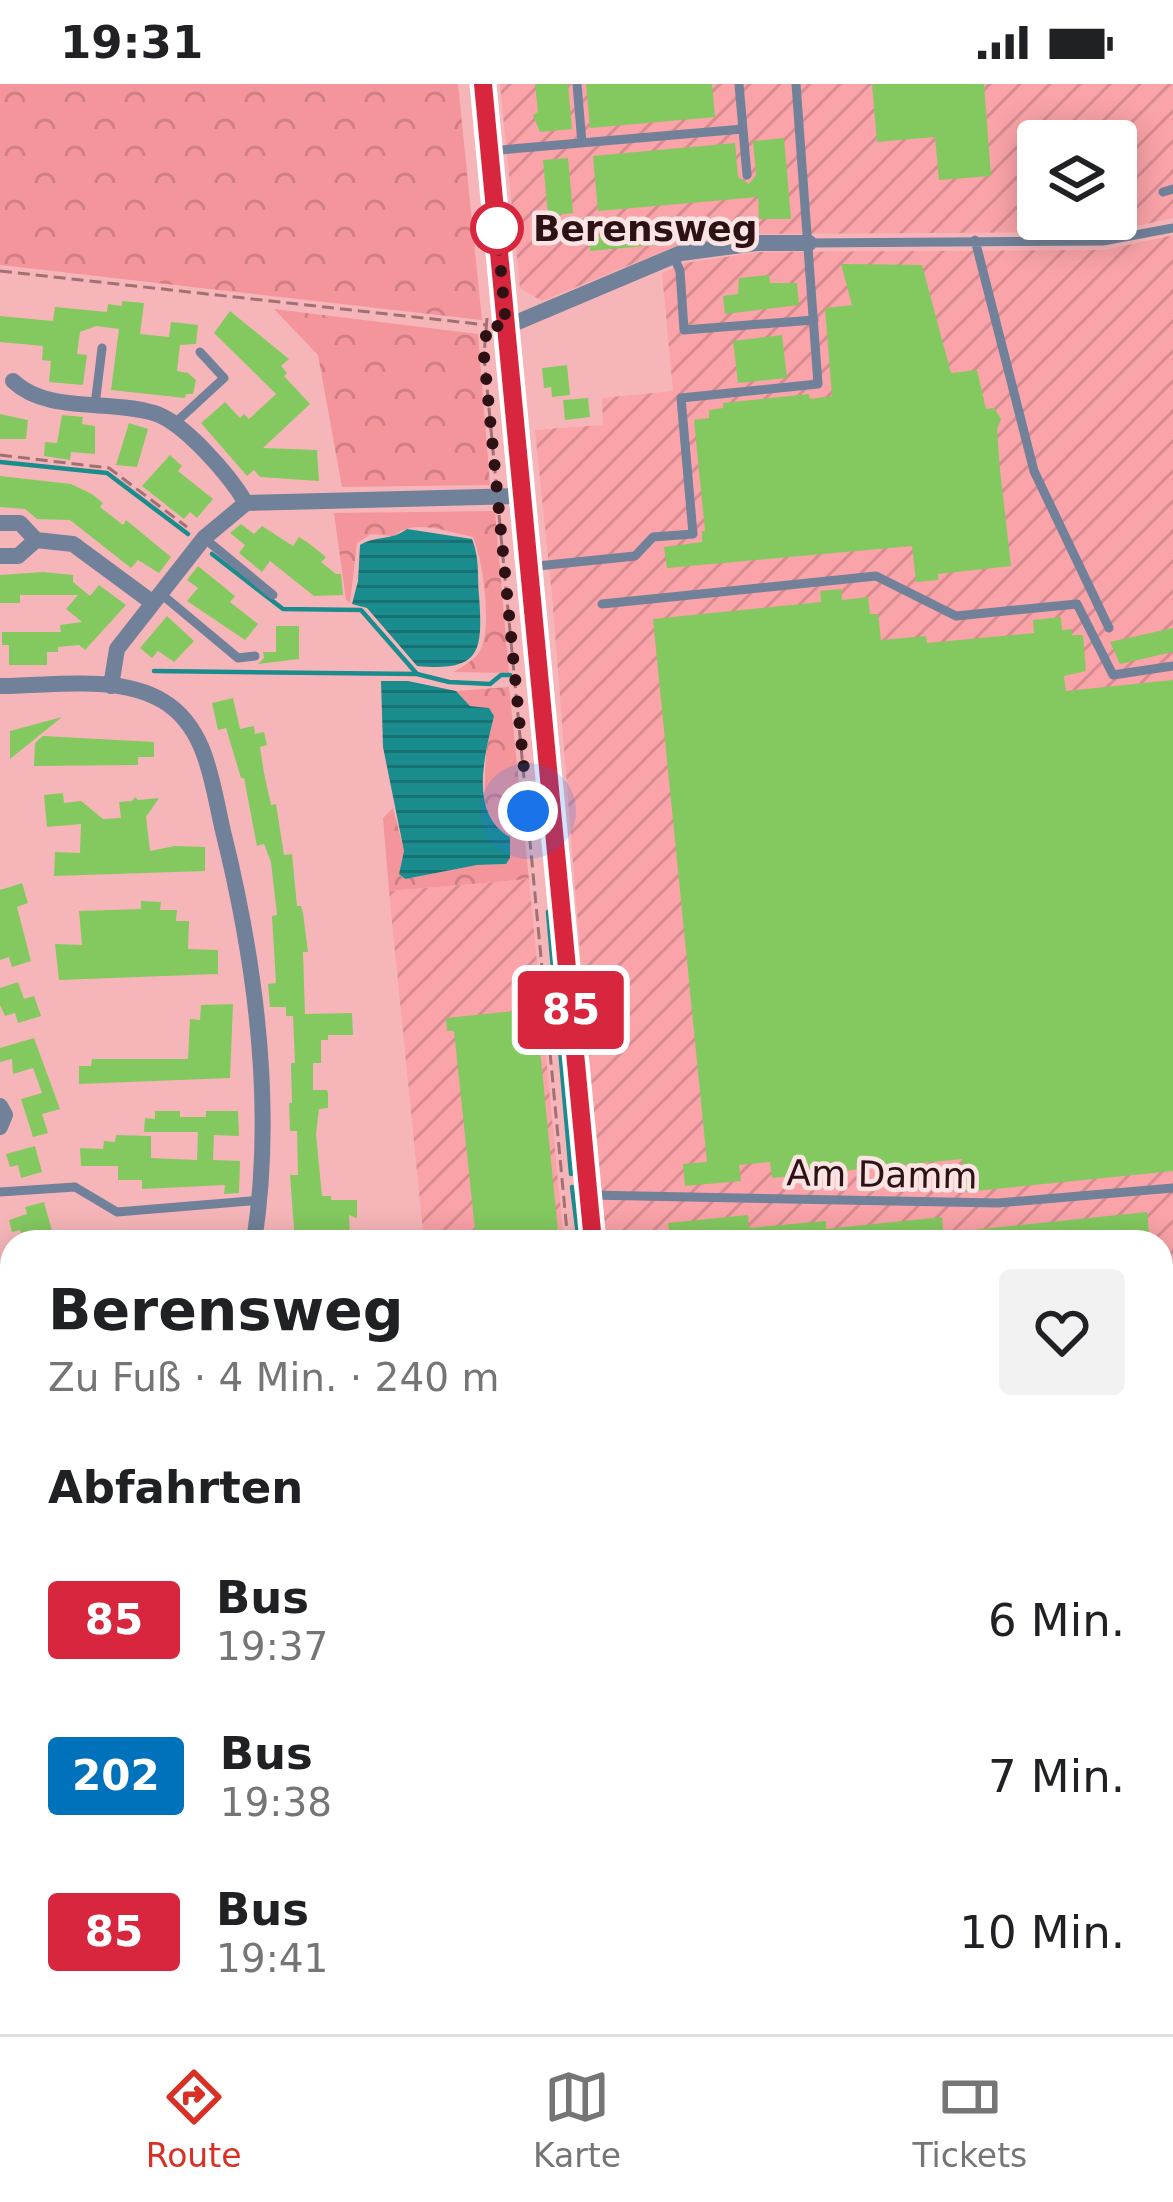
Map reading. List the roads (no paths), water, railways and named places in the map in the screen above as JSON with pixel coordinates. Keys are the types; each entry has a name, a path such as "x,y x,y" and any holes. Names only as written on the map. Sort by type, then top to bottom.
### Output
{"street":[{"path":"483,84 592,1230"},
{"path":"506,327 674,257 757,243 809,243"},
{"path":"13,381 30,397 158,414 176,423 246,502"},
{"path":"111,686 117,649 203,539 246,502 522,496"},
{"path":"0,523 20,524 36,540 73,544 157,598"},
{"path":"0,556 18,556 36,540"},
{"path":"0,686 133,688 165,702 183,717 204,752 240,900 254,988 261,1070 261,1200 256,1230"},
{"path":"0,1106 4,1115 0,1127"}],"lane":[{"path":"577,84 582,143"},
{"path":"739,84 747,176"},
{"path":"528,567 635,556 653,537 693,534 681,398 818,384 796,84"},
{"path":"489,152 743,129"},
{"path":"809,243 1103,241 1173,228"},
{"path":"976,241 1034,471 1109,628"},
{"path":"674,257 680,271 683,330 814,320"},
{"path":"95,404 102,348"},
{"path":"176,423 224,378 200,352"},
{"path":"203,539 273,595"},
{"path":"602,604 876,576 956,616 1077,604 1113,675 1173,666"},
{"path":"157,598 238,658 255,656"},
{"path":"0,1192 75,1187 117,1211 261,1200"},
{"name":"Am Damm","path":"589,1195 998,1203 1173,1188"}],"water":[{"path":"407,529 472,539 480,631 478,644 466,661 417,666 367,608 352,604 360,545"},
{"path":"381,681 456,691 470,706 489,708 494,716 484,765 484,798 497,826 510,837 506,864 405,879 399,874 404,851 383,747"}],"waterway":[{"path":"0,462 107,473 188,534"},
{"path":"212,554 283,609 361,610 417,674 490,684 501,675 510,675"},
{"path":"154,671 417,674"},
{"path":"548,912 571,1174"},
{"path":"572,1187 577,1230"}],"place":[{"name":"Berensweg","path":"497,228"}]}
